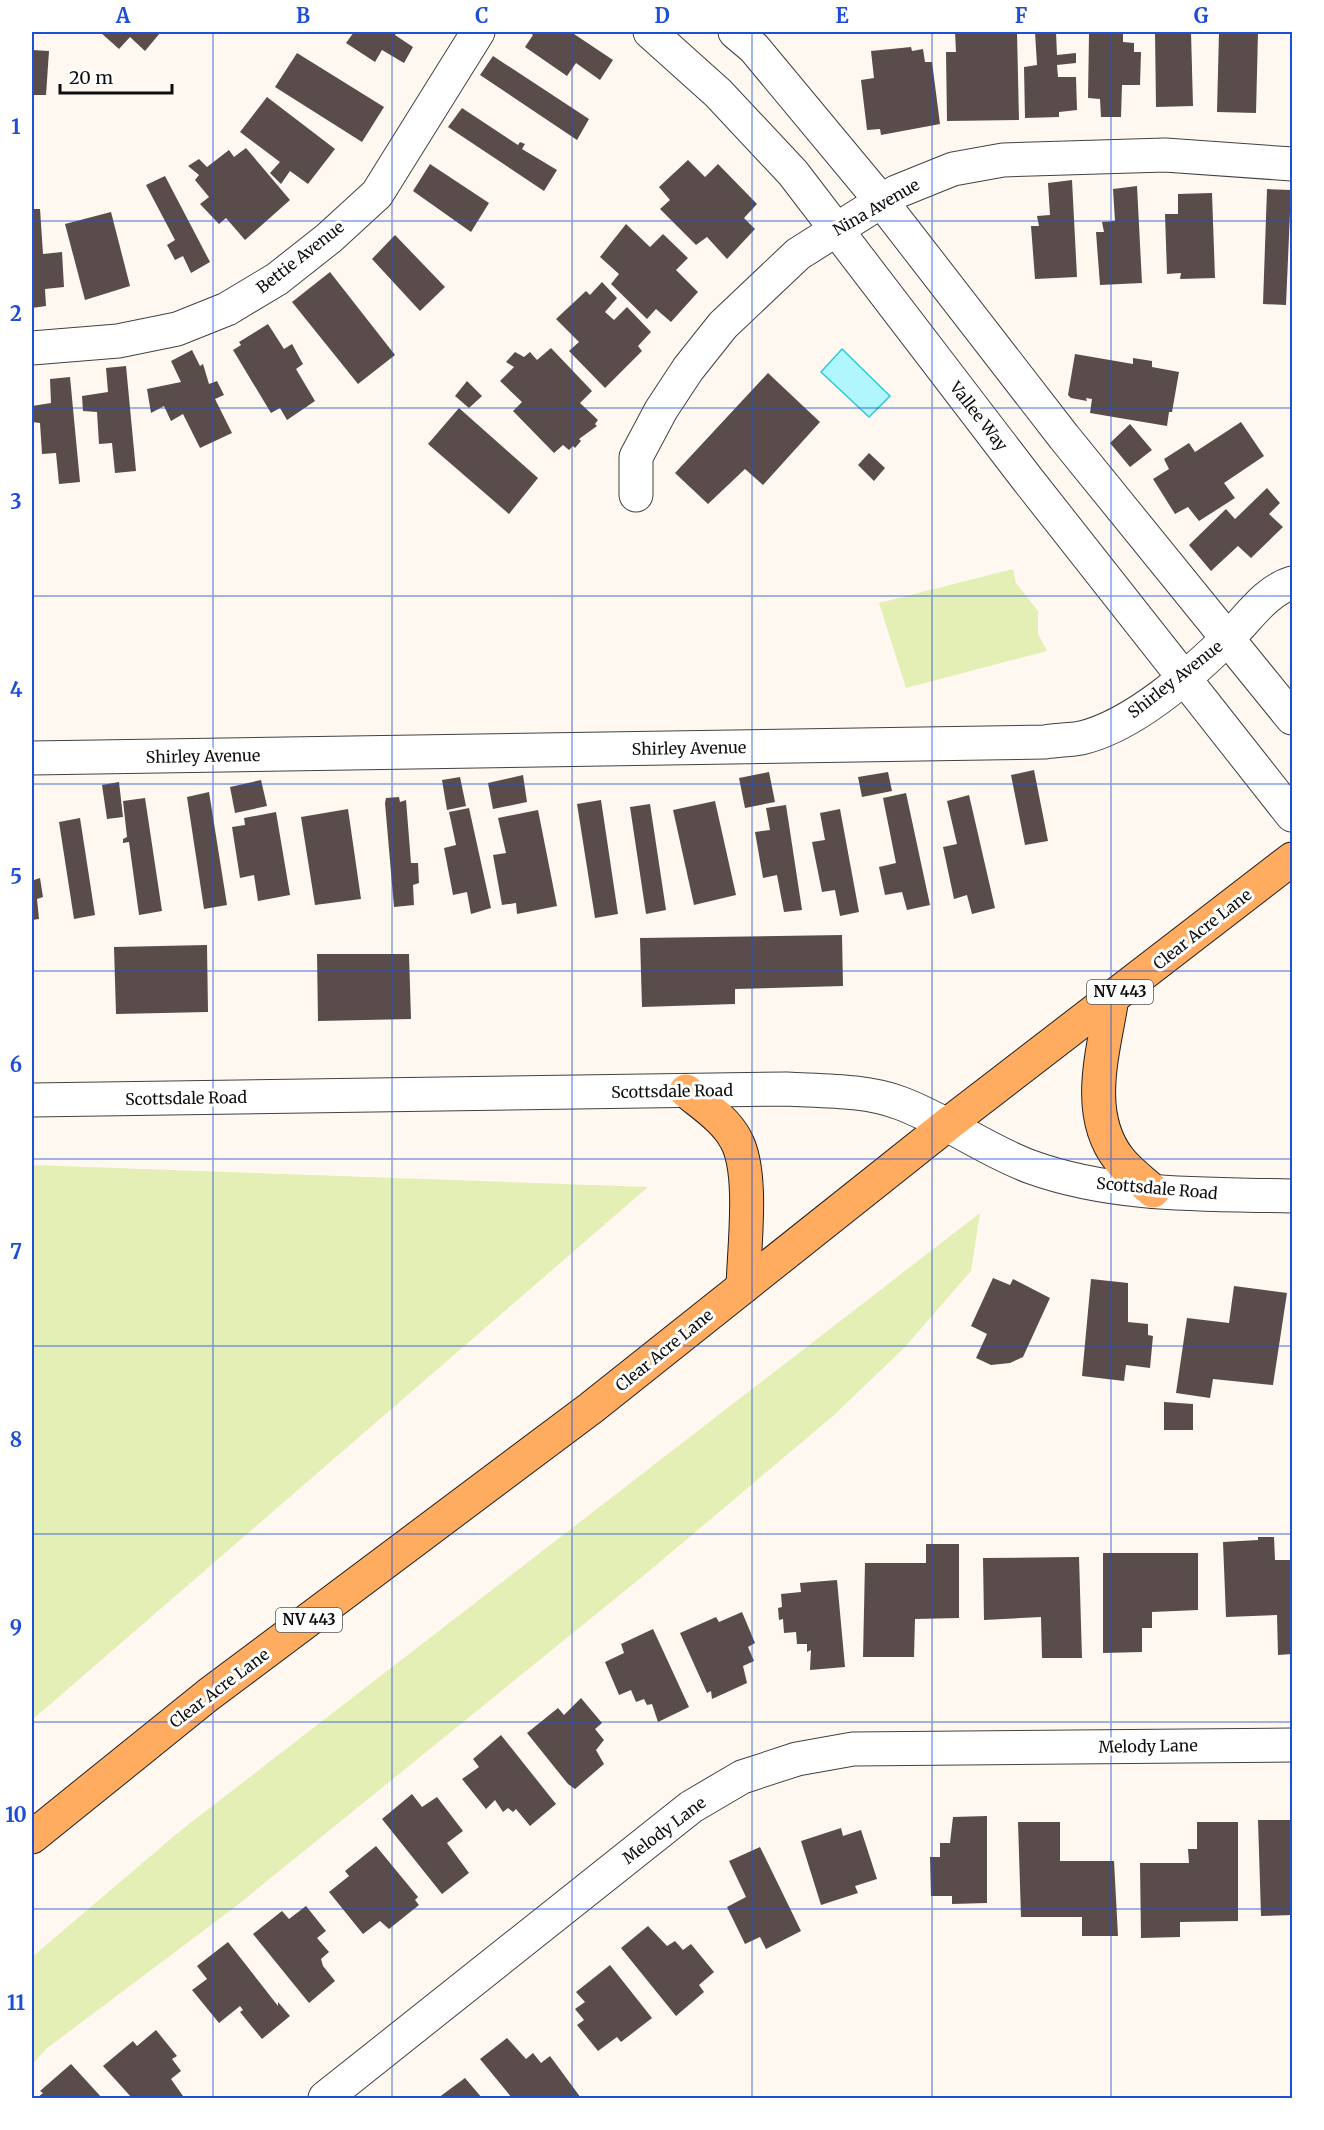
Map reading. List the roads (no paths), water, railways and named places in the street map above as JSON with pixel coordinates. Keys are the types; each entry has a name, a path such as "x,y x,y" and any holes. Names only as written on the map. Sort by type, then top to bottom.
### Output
{"main road":[{"name":"Clear Acre Lane","path":"32,1837 208,1695 591,1408 948,1124 1293,860"},
{"path":"1112,998 1098,1089 1101,1126 1119,1159 1153,1191"},
{"path":"686,1091 720,1119 736,1138 745,1161 743,1287"}],"street":[{"name":"Bettie Avenue","path":"32,348 118,340 177,329 227,309 277,279 329,238 377,194 478,32"},
{"name":"Vallee Way","path":"650,32 718,93 793,173 835,231 1293,816"},
{"path":"735,32 754,48 882,202 1064,437 1293,718"},
{"name":"Nina Avenue","path":"636,495 636,457 661,410 688,369 723,325 798,254 921,180 953,169 1003,160 1165,155 1293,164"},
{"name":"Shirley Avenue","path":"32,758 1045,741 1082,738 1139,711 1228,638 1276,588 1293,584"},
{"name":"Scottsdale Road","path":"32,1100 788,1089 843,1092 898,1102 948,1124 987,1149 1032,1167 1088,1182 1153,1191 1293,1196"},
{"name":"Melody Lane","path":"325,2098 691,1807 742,1777 797,1759 853,1749 1293,1745"}],"water":[{"path":"842,349 890,396 869,417 821,372"}]}
